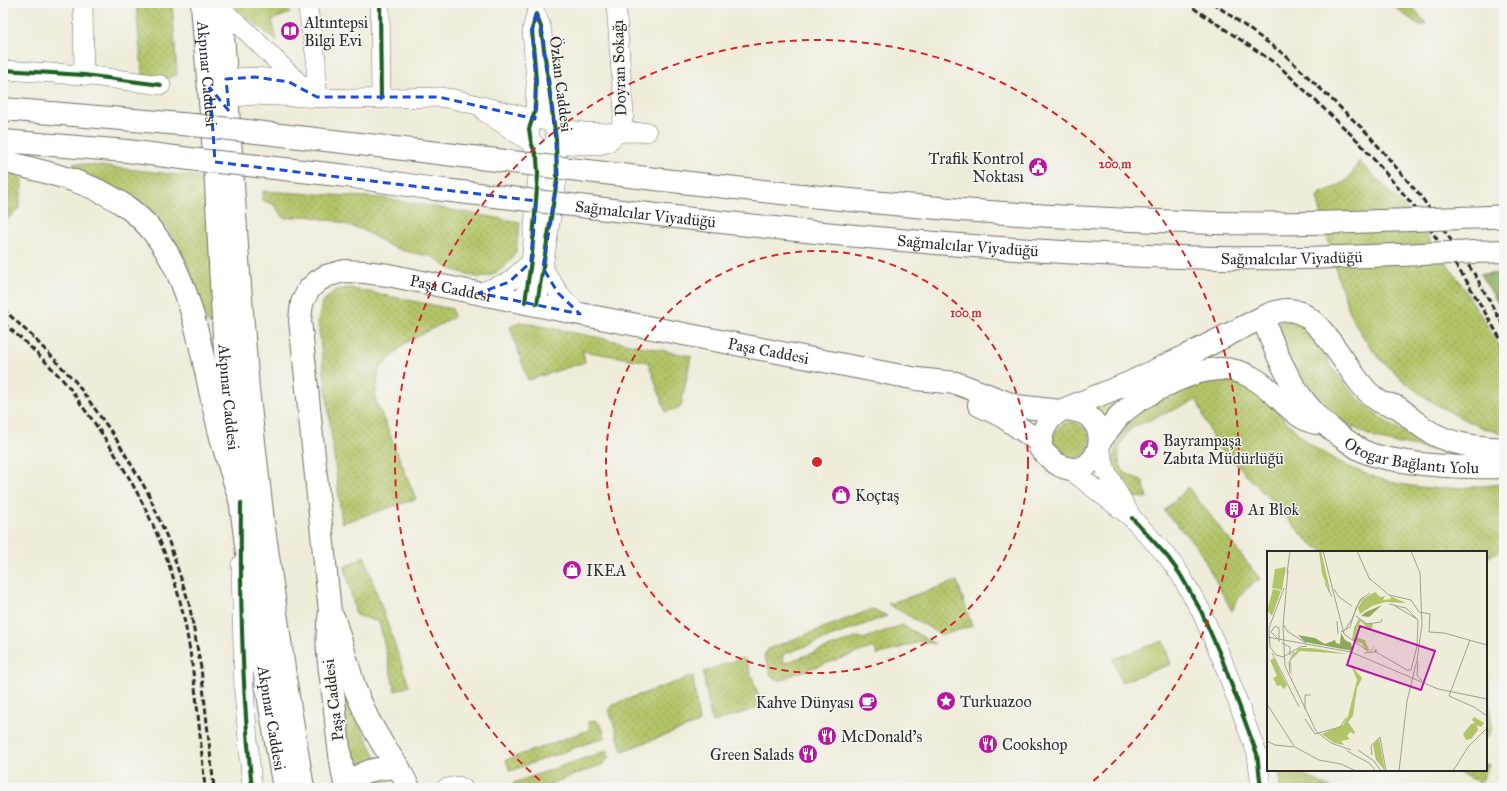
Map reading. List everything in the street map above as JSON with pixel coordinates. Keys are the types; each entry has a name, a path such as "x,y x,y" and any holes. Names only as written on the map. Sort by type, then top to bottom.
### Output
{"main road":[{"name":"Akpınar Caddesi","path":"215,5 248,389 263,521 284,788"},
{"name":"Akpınar Caddesi","path":"221,88 216,184 221,299 229,397 241,503 250,576 277,693 303,788"},
{"name":"Sağmalcılar Viyadüğü","path":"3,109 194,125 813,196 1023,214 1122,220 1246,223 1342,222 1497,216"},
{"name":"Sağmalcılar Viyadüğü","path":"3,141 127,151 347,176 435,189 738,224 1026,250 1182,258 1348,257 1503,251"},
{"path":"3,161 78,183 110,196 142,219 162,244 174,264 185,289 200,344 218,426 241,503"},
{"name":"Paşa Caddesi","path":"346,788 328,655 327,628 330,612 300,320 302,303 309,289 326,276 344,271 388,275 580,314 917,379 956,383 1016,406 1063,410"},
{"name":"Otogar Bağlantı Yolu","path":"1063,410 1129,383 1196,351 1263,316 1289,310 1303,314 1327,336 1365,390 1380,402 1397,407 1433,434 1458,444 1504,449"},
{"name":"Otogar Bağlantı Yolu","path":"1263,316 1280,360 1295,388 1306,404 1336,433 1363,451 1386,458 1432,466 1504,468"},
{"path":"1099,444 1119,417 1140,400 1169,384 1203,371 1210,370 1240,371 1258,380 1269,388 1297,414 1312,423 1327,425"},
{"name":"Paşa Caddesi","path":"917,379 1002,416 1041,443"},
{"path":"1063,410 1083,413 1088,416 1094,422 1099,433 1099,444 1095,458 1089,464 1081,468 1069,469 1059,465 1048,457 1040,448 1042,434 1046,424 1053,415 1063,410"},
{"name":"Paşa Caddesi","path":"330,612 336,622 355,689 368,719 383,745 399,768 409,788"},
{"path":"346,788 350,782 371,771 384,768 399,768"}],"street":[{"path":"83,3 84,75"},
{"path":"307,3 316,59 311,93"},
{"path":"380,3 381,99"},
{"name":"Doyran Sokağı","path":"616,3 624,115 619,132"},
{"path":"215,5 242,27 311,93"},
{"name":"Özkan Caddesi","path":"531,142 529,129 534,119 536,81 532,30 536,9"},
{"name":"Özkan Caddesi","path":"536,9 541,27 554,126 557,180 537,265"},
{"path":"3,70 84,75 161,85"},
{"path":"221,88 253,95 311,93 381,99 439,97 453,99 534,119 545,120 554,126 565,129 578,131 647,132"},
{"path":"474,104 539,148 544,149 550,148 556,144 598,145 607,143 619,132"},
{"path":"531,142 537,158 538,174 537,265 531,303"},
{"path":"479,293 509,282 537,265"},
{"path":"537,265 565,302 580,314"},
{"path":"1099,444 1107,473 1132,518"},
{"path":"1069,469 1132,518 1167,556 1180,574 1202,611 1222,659 1256,754 1261,788"},
{"path":"241,503 240,564 243,668 252,788"},
{"path":"446,788 458,786 463,788"}],"highlighted area":[{"path":"536,14 541,27 556,139 557,180 543,268 558,293 580,314 479,293 509,282 531,262 536,201 215,162 210,88 229,111 226,79 255,77 289,82 317,97 439,97 535,119 536,81 532,30"}],"green space":[{"path":"136,3 172,3 177,75 157,82 142,75"},
{"path":"236,3 283,3 290,13 272,20 277,41 237,10"},
{"path":"1389,3 1409,3 1426,23 1421,27"},
{"path":"1359,161 1410,212 1458,279 1504,355 1504,433 1488,430 1465,420 1415,390 1388,367 1376,354 1357,327 1340,284 1317,198 1319,194 1343,183 1351,175"},
{"path":"74,163 206,178 216,324 208,324 185,260 170,233 146,206 71,170"},
{"path":"3,172 16,174 23,180 19,208 3,224"},
{"path":"263,191 383,198 520,222 516,251 511,260 502,269 492,275 480,278 448,268 434,257 404,251 390,246 363,230 335,221 307,216 284,218 274,205 262,200"},
{"path":"1504,273 1504,313 1480,274"},
{"path":"349,288 452,309 454,317 404,344 379,370 375,398 416,499 342,523 318,322 322,302 336,290"},
{"path":"1294,320 1317,339 1335,372 1362,402 1380,417 1409,435 1464,453 1463,456 1384,441 1370,436 1342,421 1311,393 1291,364 1277,327 1279,322"},
{"path":"520,322 691,356 681,407 666,412 648,362 583,351 585,362 528,380 510,327"},
{"path":"1218,380 1247,385 1266,399 1305,440 1335,460 1376,478 1405,485 1434,488 1460,488 1504,484 1504,549 1487,558 1487,551 1323,551 1311,544 1227,454 1216,447 1197,400 1135,426 1126,435 1120,448 1119,461 1126,473 1143,481 1147,498 1128,496 1117,478 1114,468 1116,447 1124,428 1145,409 1206,382"},
{"path":"1128,392 1131,397 1104,420 1093,408"},
{"path":"1069,422 1075,422 1086,429 1091,441 1086,454 1068,461 1051,444 1051,440 1058,427"},
{"path":"1188,487 1260,579 1243,592 1232,611 1198,548 1164,511"},
{"path":"364,556 409,686 395,691 379,622 356,615 345,567"},
{"path":"957,581 972,626 942,635 888,604"},
{"path":"873,609 887,616 782,655 784,663 859,637 863,639 902,625 935,644 922,641 877,655 874,647 789,676 783,680 772,677 764,656 768,649"},
{"path":"1163,641 1171,664 1121,682 1113,659"},
{"path":"742,658 746,661 761,702 757,708 712,723 703,672"},
{"path":"1487,675 1492,728 1487,738"},
{"path":"693,676 699,723 622,751 609,709 614,704"},
{"path":"344,682 360,726 376,757 350,770 340,683"},
{"path":"593,720 600,724 605,737 510,771 506,760 591,729 588,722"},
{"path":"608,750 609,757 604,764 539,788 514,788 513,783"},
{"path":"1279,771 1296,771 1331,788 1280,788"},
{"path":"1454,771 1486,771 1481,783"},
{"path":"382,778 388,781 395,788 362,788 365,784"}],"railway":[{"path":"1186,3 1278,65 1358,141 1413,205 1466,280 1504,345"},
{"path":"1213,3 1285,55 1367,133 1422,198 1475,275 1504,327"},
{"path":"3,309 32,336 75,381 115,437 148,493 169,542 189,603 201,668 214,788"},
{"path":"3,323 37,353 71,390 120,462 133,484 156,531 174,580 186,628 196,696 205,788"}],"cycle path":[{"path":"380,3 381,99"},
{"path":"525,302 532,254 538,174 537,158 531,142 529,129 535,111 536,81 532,30 536,14 541,27 556,139 557,180 537,304"},
{"path":"3,70 84,75 161,85"},
{"path":"241,503 242,646 252,788"},
{"path":"1132,518 1167,556 1180,574 1201,611 1222,659 1257,754 1261,788"}],"place":[{"name":"Altıntepsi Bilgi Evi","path":"290,31"},
{"name":"Trafik Kontrol Noktası","path":"1038,167"},
{"name":"Bayrampaşa Zabıta Müdürlüğü","path":"1149,449"},
{"name":"Koçtaş","path":"841,495"},
{"name":"A1 Blok","path":"1234,509"},
{"name":"IKEA","path":"572,570"},
{"name":"Turkuazoo","path":"946,701"},
{"name":"Kahve Dünyası","path":"868,702"},
{"name":"McDonald's","path":"827,736"},
{"name":"Cookshop","path":"988,744"},
{"name":"Green Salads","path":"808,754"}]}
